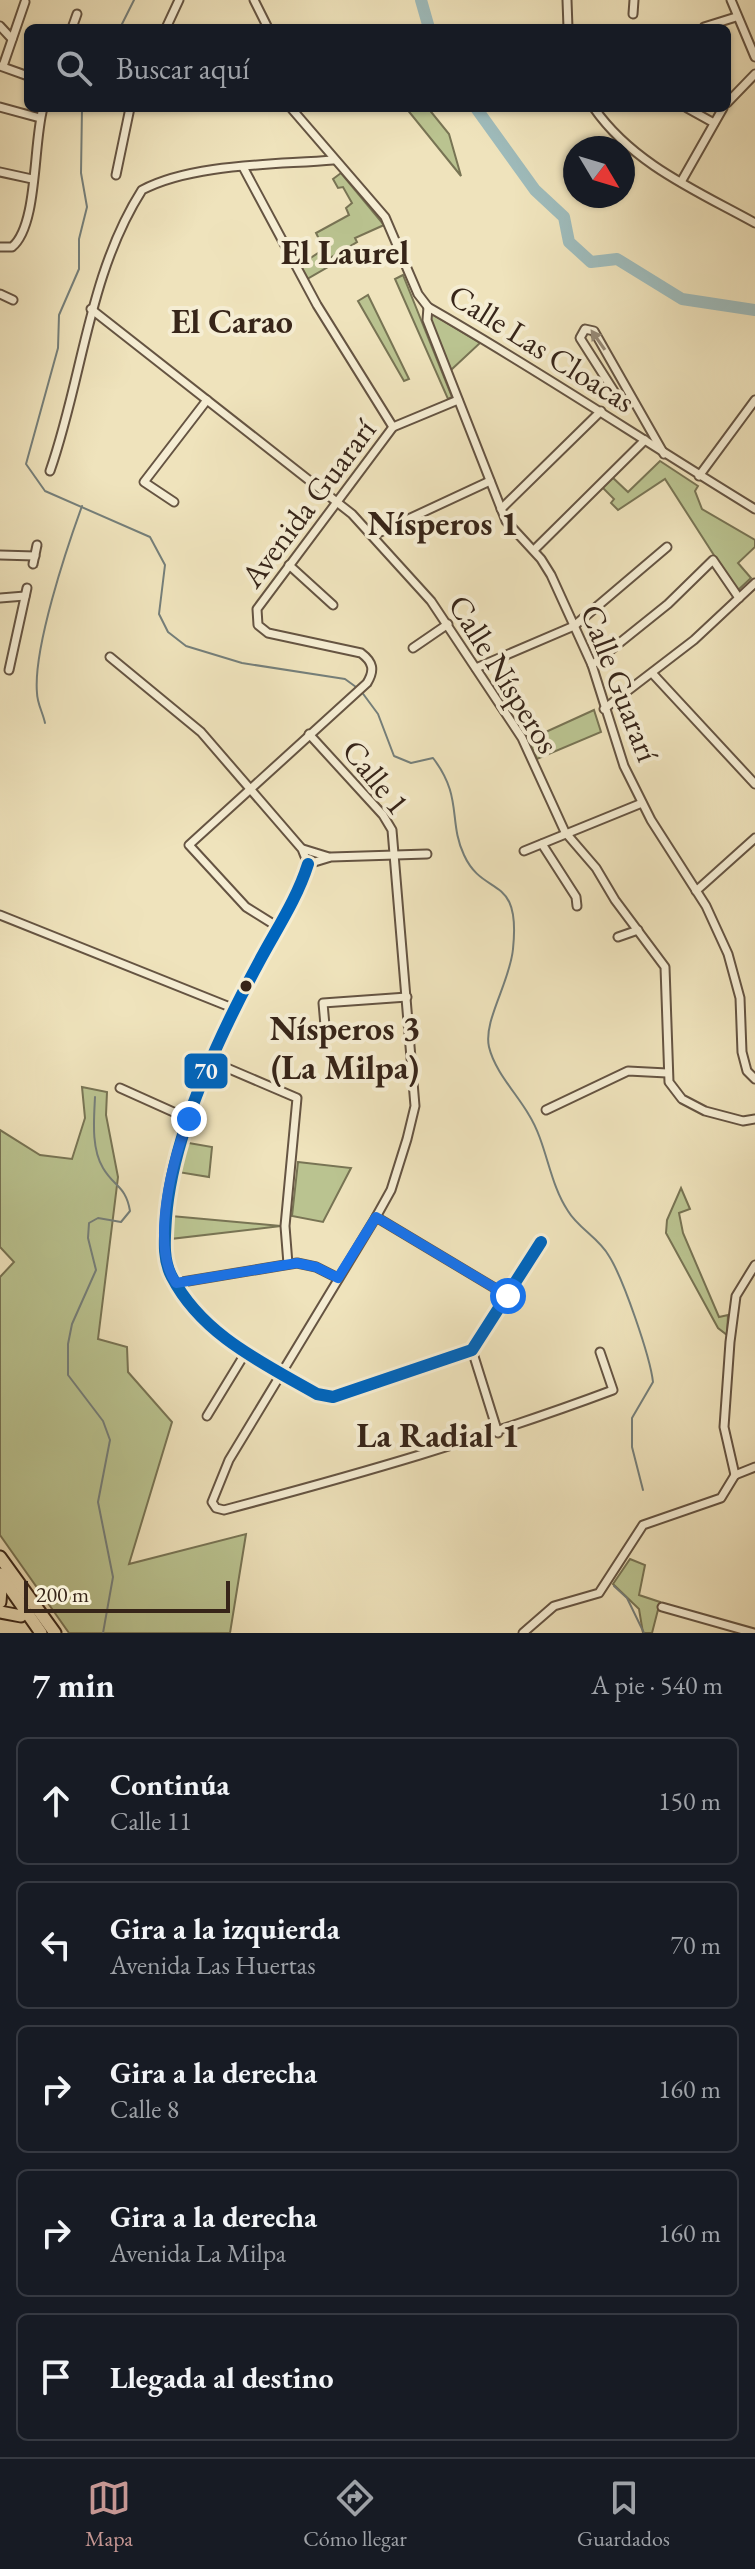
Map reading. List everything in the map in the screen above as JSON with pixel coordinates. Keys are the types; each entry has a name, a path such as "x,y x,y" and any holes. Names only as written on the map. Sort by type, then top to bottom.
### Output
{"main road":[{"path":"0,1557 48,1630"},
{"path":"0,1565 15,1586 6,1596"},
{"path":"0,1574 6,1596 33,1633"},
{"path":"6,1596 24,1599 48,1630"},
{"path":"0,1612 21,1616"}],"street":[{"path":"168,24 179,0"},
{"path":"254,0 266,24"},
{"path":"567,0 568,24"},
{"path":"633,14 634,0"},
{"path":"731,0 755,57"},
{"path":"24,74 2,66 25,2"},
{"path":"73,24 77,14"},
{"path":"714,24 736,17"},
{"path":"0,26 12,39"},
{"path":"731,99 755,74"},
{"path":"0,107 40,118"},
{"path":"0,247 12,247 27,229 42,112"},
{"path":"116,175 129,112"},
{"name":"Calle Las Cloacas","path":"294,112 385,217 418,294 428,307 533,367 615,419 665,456 753,507"},
{"path":"597,112 614,136 650,165 755,223"},
{"path":"694,112 714,123"},
{"path":"681,182 721,112"},
{"path":"50,471 75,391 91,309 121,226 142,190 185,177 243,167 333,160"},
{"path":"243,167 317,305 393,427"},
{"path":"0,172 32,179"},
{"path":"1,297 13,300"},
{"name":"Calle Guararí","path":"428,307 427,320 501,509 511,529 534,550 551,575 592,665 624,766 642,803 696,891 731,965 740,998 742,1052 747,1071 755,1079"},
{"name":"Calle Nísperos","path":"91,309 337,502 374,535 448,624 522,738 552,808 567,834 596,868 665,967 667,1073"},
{"path":"624,407 580,338 582,332 594,331 665,456"},
{"path":"615,419 632,397"},
{"path":"174,502 144,482 207,400"},
{"name":"Avenida Guararí","path":"278,927 246,907 189,845 367,683 373,667 370,659 361,653 268,633 258,625 257,609 393,427 458,400"},
{"path":"699,476 755,400"},
{"path":"501,509 601,411"},
{"path":"534,550 645,440"},
{"path":"374,535 490,481"},
{"path":"753,507 755,497"},
{"path":"0,555 34,560 37,545"},
{"path":"476,668 574,626 667,547"},
{"path":"592,665 668,604 713,560 739,598"},
{"path":"289,565 333,605"},
{"path":"604,709 652,673 755,583"},
{"path":"0,598 26,592 9,670"},
{"path":"413,648 448,624"},
{"path":"0,656 12,657"},
{"path":"110,657 190,722 302,849 308,864 235,1009 172,1164 166,1253 176,1283 214,1331 317,1394 333,1397 472,1350 541,1242"},
{"path":"652,673 755,784"},
{"name":"Calle 1","path":"309,734 383,815 392,830 415,1106 391,1190 229,1460 212,1502 216,1508 224,1510 387,1467 498,1433"},
{"path":"524,851 642,803"},
{"path":"696,891 755,838"},
{"path":"542,844 576,897 577,906"},
{"path":"302,849 331,857"},
{"path":"308,864 331,857 427,854"},
{"path":"0,915 235,1009"},
{"path":"618,937 638,930"},
{"path":"326,1037 323,1003 407,997"},
{"path":"213,1062 296,1096 285,1226 288,1264"},
{"path":"546,1110 628,1071 667,1073 682,1099 689,1103 725,1118 755,1119"},
{"path":"120,1088 189,1119"},
{"path":"376,1217 508,1296"},
{"path":"176,1283 288,1264 316,1267 338,1278"},
{"path":"735,1475 724,1427 730,1342 736,1296 755,1265"},
{"path":"472,1350 498,1433 613,1390 600,1352"},
{"path":"207,1416 246,1352"},
{"path":"523,1633 554,1606 599,1593 643,1525 721,1498 735,1475 755,1467"},
{"path":"662,1607 754,1633"}],"green space":[{"path":"409,112 431,112 449,134 461,176"},
{"path":"341,173 384,225 355,238 357,242 330,258 333,264 307,279 300,265 324,249 316,233 349,215 346,208 352,203 343,187 338,188 333,179"},
{"path":"403,275 452,397 448,399 395,279"},
{"path":"368,295 409,379 404,381 358,301"},
{"path":"432,314 480,343 451,370 430,320"},
{"path":"660,461 698,486 695,491 702,509 755,540 755,547 738,563 751,578 737,591 665,479 618,510 611,503 614,499 602,487 612,477 628,492"},
{"path":"594,710 601,732 537,759 528,740"},
{"path":"82,1087 107,1092 106,1115 118,1177 98,1339 127,1347 128,1372 172,1422 129,1564 246,1534 230,1633 69,1633 0,1535 0,1277 14,1262 0,1247 0,1130 40,1155 72,1159 85,1118"},
{"path":"183,1142 212,1147 209,1177 178,1172"},
{"path":"298,1162 351,1168 323,1222 292,1216"},
{"path":"681,1188 690,1209 679,1213 683,1233 719,1317 728,1315 727,1335 718,1328 666,1233 667,1220"},
{"path":"171,1216 281,1226 170,1239"},
{"path":"630,1559 645,1565 639,1595 660,1602 652,1633 643,1633 639,1609 613,1584"}],"waterway":[{"path":"122,24 134,0"},
{"path":"421,0 428,24"},
{"path":"82,112 81,173 87,207 79,239 79,269 59,315 58,348 26,464 45,491 150,537 165,565 159,614 168,632 186,646 242,663 345,679 356,687"},
{"path":"479,112 535,190 564,217 569,242 591,262 617,259 682,299 755,310"},
{"path":"45,723 37,693 40,651 52,600 82,506"},
{"path":"361,691 378,714 394,756 411,763 433,758 452,797 459,843 464,855 472,869 499,890 512,908 511,962 493,1013 489,1047 501,1074 535,1126 562,1200 572,1217 609,1256 635,1318 653,1382 632,1418 632,1447 643,1490"},
{"path":"95,1097 94,1133 99,1160 126,1196 130,1211 121,1222 98,1218 89,1223 88,1238 96,1270 72,1324 68,1344 68,1375 103,1421 110,1440 98,1502 113,1577 103,1633"},
{"path":"614,1586 627,1598 644,1633"}],"transit line":[{"name":"70","path":"308,864 292,902 229,1021 188,1120 170,1186 166,1218 165,1255 172,1277 200,1315 236,1346 317,1394 333,1397 472,1350 541,1242"}],"district":[{"name":"El Laurel","path":"345,252"},
{"name":"El Carao","path":"232,321"},
{"name":"Nísperos 1","path":"443,523"},
{"name":"Nísperos 3 (La Milpa)","path":"345,1048"},
{"name":"La Radial 1","path":"438,1435"}],"route":[{"path":"189,1119 172,1164 169,1186 165,1242 169,1270 176,1283 297,1263 316,1267 338,1278 376,1217 508,1296"}]}
